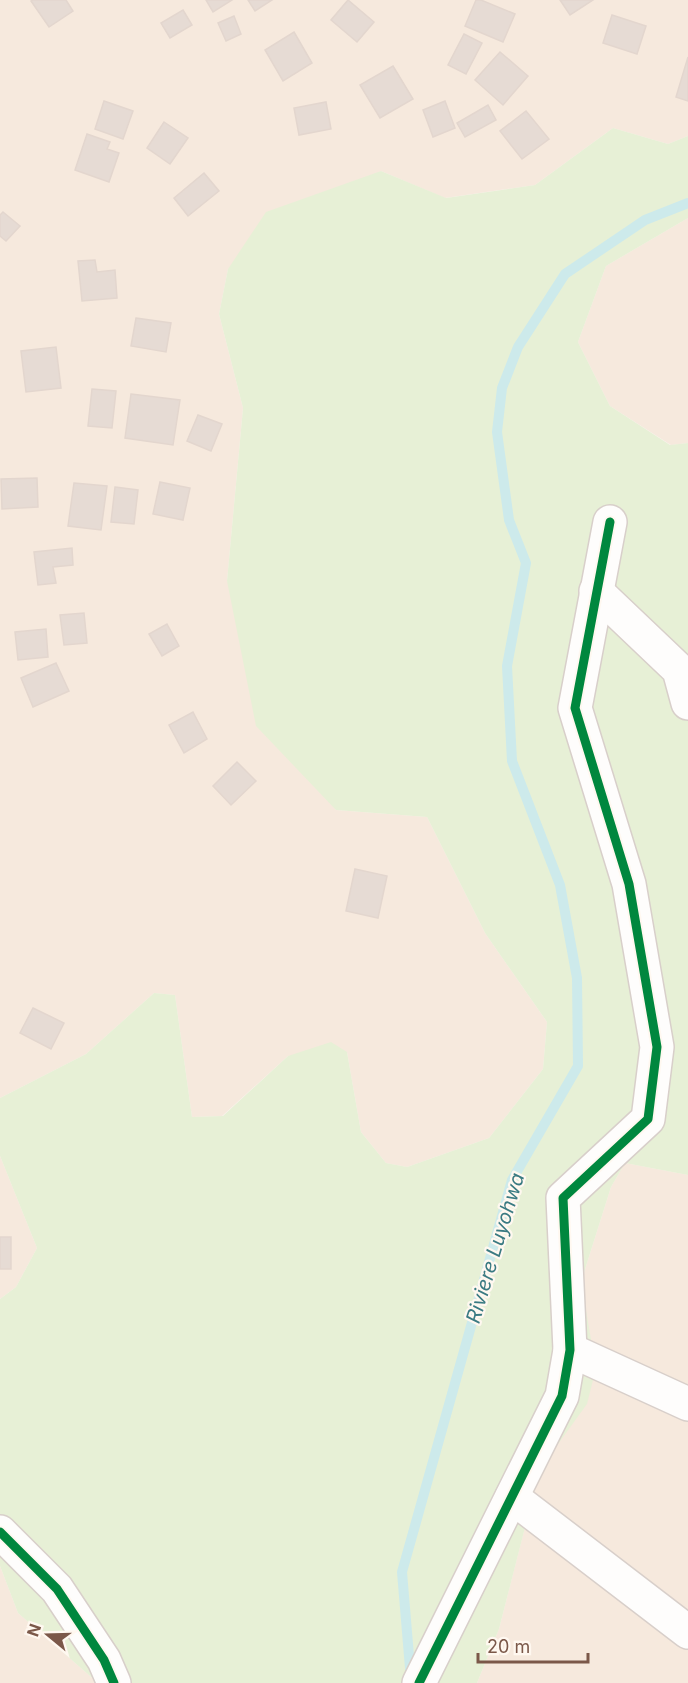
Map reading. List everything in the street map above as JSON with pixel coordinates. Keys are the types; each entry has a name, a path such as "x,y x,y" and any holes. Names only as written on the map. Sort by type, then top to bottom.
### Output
{"street":[{"path":"419,1683 562,1396 570,1350 563,1198 648,1119 657,1047 629,884 575,708 610,522"},
{"path":"596,591 679,670 688,703"},
{"path":"570,1350 688,1404"},
{"path":"513,1497 688,1632"},
{"path":"0,1532 57,1589 104,1660 114,1683"}],"shaded area":[{"path":"0,0 688,0 688,136 668,144 613,128 535,185 445,198 381,171 228,269 219,314 243,408 227,581 336,810 427,817 485,933 547,1022 543,1069 489,1138 407,1167 386,1163 361,1132 347,1052 288,1056 222,1116 192,1117 175,995 154,993 86,1054 0,1098"},
{"path":"688,218 688,443 671,445 610,406 578,342 606,266"},
{"path":"0,1156 37,1248 16,1287 0,1299"},
{"path":"625,1163 688,1175 688,1683 477,1683 499,1629 540,1468 581,1282 611,1187"},
{"path":"0,1566 18,1613 98,1683 0,1683"}],"green space":[{"path":"613,128 668,144 688,136 688,218 606,266 578,342 610,406 670,445 688,443 688,1175 625,1163 611,1187 581,1282 596,1368 587,1404 540,1469 499,1629 477,1683 98,1683 18,1613 0,1566 0,1299 16,1287 37,1248 0,1156 0,1098 86,1054 154,993 175,995 192,1117 223,1116 288,1056 331,1042 347,1052 361,1132 386,1163 407,1167 489,1138 543,1069 547,1022 485,933 427,817 336,810 256,726 227,581 243,408 219,314 228,269 266,212 381,171 446,198 535,185"}],"building":[{"path":"66,0 73,11 49,27 31,1"},
{"path":"206,0 232,0 213,12"},
{"path":"248,0 272,0 255,11"},
{"path":"348,0 374,22 357,42 331,20"},
{"path":"476,0 515,14 503,42 465,26"},
{"path":"560,0 593,0 570,15"},
{"path":"183,10 192,25 170,38 161,23"},
{"path":"612,15 646,26 637,54 603,43"},
{"path":"234,16 241,34 226,41 218,23"},
{"path":"294,32 312,63 283,81 265,50"},
{"path":"464,34 482,43 466,74 448,65"},
{"path":"500,52 528,76 503,105 475,80"},
{"path":"688,57 688,101 676,97"},
{"path":"393,66 413,99 380,118 360,85"},
{"path":"104,101 133,111 123,139 95,129"},
{"path":"445,101 455,128 433,137 423,110"},
{"path":"326,102 331,129 299,135 294,108"},
{"path":"488,105 496,120 465,137 457,123"},
{"path":"526,111 549,139 522,159 500,131"},
{"path":"164,122 188,138 170,164 147,148"},
{"path":"87,134 110,142 107,149 119,153 109,182 75,170"},
{"path":"204,173 219,191 188,216 174,198"},
{"path":"3,212 20,226 6,241 0,236 0,215"},
{"path":"95,260 97,272 115,270 117,298 82,301 78,261"},
{"path":"136,318 171,323 166,352 131,346"},
{"path":"56,347 61,388 26,392 21,351"},
{"path":"92,389 116,391 112,428 88,426"},
{"path":"131,394 180,400 173,445 125,438"},
{"path":"198,415 222,424 211,451 187,441"},
{"path":"37,478 38,507 2,509 1,479"},
{"path":"160,482 190,488 183,520 153,514"},
{"path":"74,483 107,486 101,530 68,526"},
{"path":"115,487 138,490 134,524 111,522"},
{"path":"72,548 73,565 53,567 56,583 38,585 34,552"},
{"path":"84,613 87,643 64,645 60,615"},
{"path":"167,624 179,646 162,656 149,634"},
{"path":"46,629 48,657 18,660 15,632"},
{"path":"56,663 69,691 33,707 21,678"},
{"path":"193,712 207,739 184,753 169,725"},
{"path":"237,762 256,781 231,805 213,786"},
{"path":"355,869 387,876 378,918 346,911"},
{"path":"33,1008 64,1023 51,1049 20,1033"},
{"path":"0,1237 11,1237 11,1269 0,1269"}],"waterway":[{"name":"Riviere Luyohwa","path":"411,1680 402,1572 512,1180 578,1066 577,978 560,885 512,761 507,666 526,563 509,520 497,432 502,388 518,347 565,274 645,220 688,203"}],"cycle path":[{"path":"419,1683 562,1396 570,1350 563,1198 648,1119 657,1047 629,884 575,708 610,522"},
{"path":"0,1532 57,1589 104,1660 114,1683"}]}
